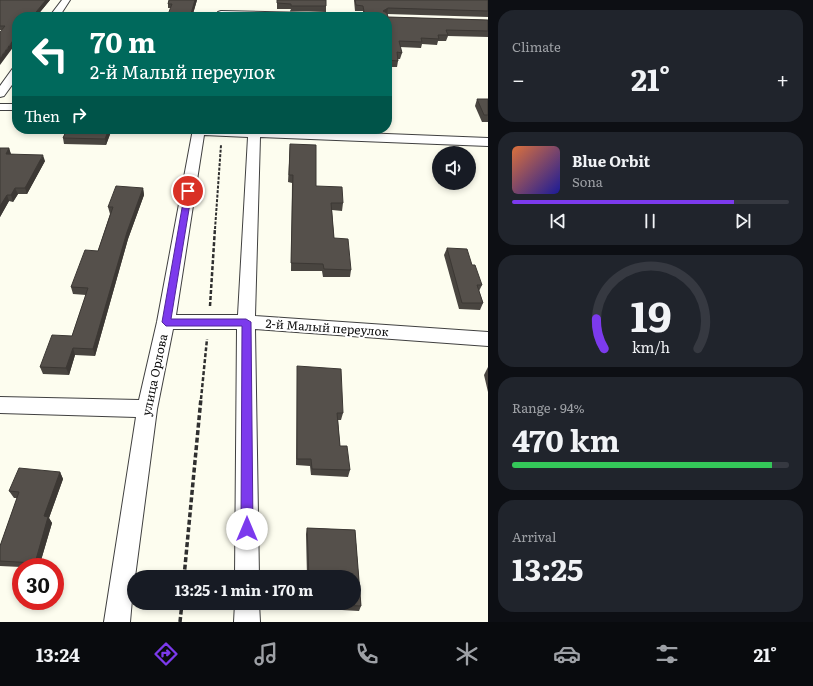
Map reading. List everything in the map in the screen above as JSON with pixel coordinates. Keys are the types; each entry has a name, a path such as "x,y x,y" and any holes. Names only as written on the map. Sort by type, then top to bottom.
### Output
{"street":[{"path":"58,12 66,0"},
{"path":"0,94 12,77"},
{"path":"0,107 12,107"},
{"name":"улица Орлова","path":"117,622 147,409 166,322 197,134"},
{"path":"247,570 246,322 254,134"},
{"path":"318,134 488,142"},
{"name":"2-й Малый переулок","path":"166,322 246,322 488,339"},
{"path":"0,406 147,409"},
{"path":"247,610 247,622"}],"path":[{"path":"185,570 209,323 222,134"},
{"path":"180,622 181,610"}],"building":[{"path":"0,0 46,0 36,12 12,12 12,42 0,58 0,32 5,26 0,26"},
{"path":"169,0 195,0 191,12 169,12 172,4 168,4"},
{"path":"277,0 326,0 326,6 291,6 291,4 277,3"},
{"path":"355,0 488,0 488,11 388,8 383,11 385,12 364,12 363,6 356,5"},
{"path":"392,17 488,20 488,31 446,30 448,35 438,35 439,39 421,38 422,42 399,41 402,53 397,52 398,61 392,60"},
{"path":"477,99 488,99 488,115 484,115"},
{"path":"65,134 107,134 105,139 63,138"},
{"path":"290,144 316,145 316,186 342,187 343,203 331,203 334,238 348,239 351,270 324,269 323,264 291,263 293,175 289,175"},
{"path":"0,148 9,148 6,154 43,155 25,188 15,188 11,195 7,195 0,206"},
{"path":"116,186 143,188 127,232 93,349 73,348 66,368 40,367 52,335 72,336 88,288 71,287 85,250 98,251 113,207 108,207"},
{"path":"447,248 467,249 472,265 475,265 482,285 477,285 483,303 462,303"},
{"path":"297,366 341,369 343,413 337,413 340,446 347,446 350,470 312,469 311,459 297,459"},
{"path":"19,468 60,472 44,516 48,517 36,558 12,558 12,562 0,561 0,546 19,492 9,491"},
{"path":"307,528 355,530 358,570 309,570"}],"route":[{"path":"188,191 166,322 246,322 247,529"}]}
